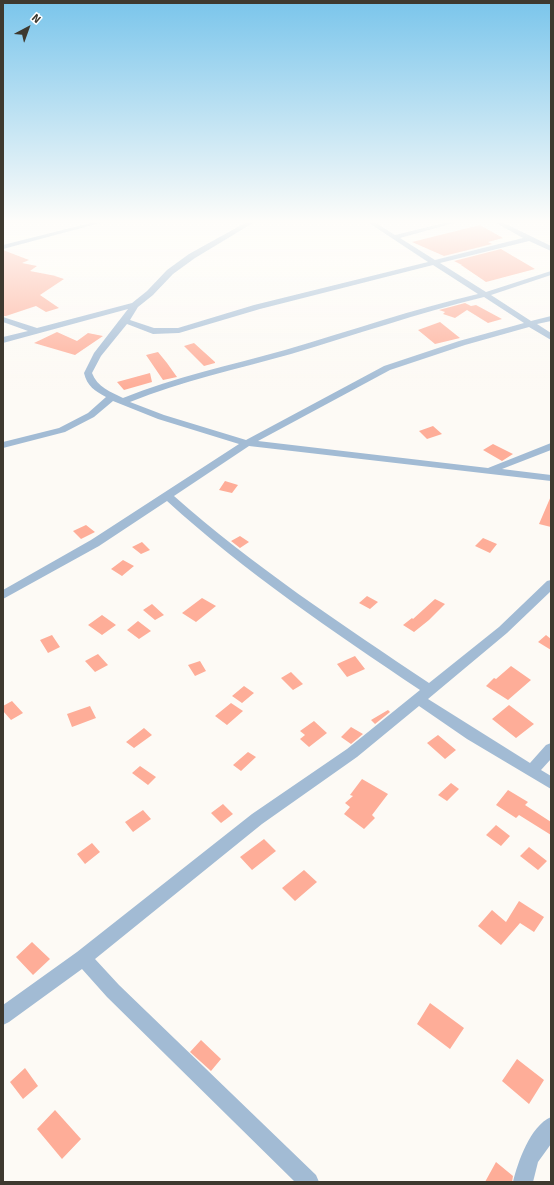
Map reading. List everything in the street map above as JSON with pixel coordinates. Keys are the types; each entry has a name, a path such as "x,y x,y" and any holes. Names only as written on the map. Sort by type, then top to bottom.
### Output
{"street":[{"path":"164,278 136,305 97,355 88,373 90,380 97,388 112,397 161,418 247,443 551,478"},
{"path":"125,321 153,331 179,330 257,307 373,278"},
{"path":"458,278 551,337"},
{"path":"122,402 159,388 376,326 432,307 484,295 535,278"},
{"path":"3,340 136,305"},
{"path":"3,595 96,543 247,443 387,368 462,343 551,318"},
{"path":"3,319 36,331"},
{"path":"3,445 62,430 91,415 112,397"},
{"path":"488,471 551,446"},
{"path":"168,496 185,512 278,586 424,694 472,735 551,782"},
{"path":"3,1016 83,958 257,818 352,753 502,630 551,584"},
{"path":"532,771 551,749"},
{"path":"83,958 113,991 309,1182"},
{"path":"523,1182 529,1158 551,1127"}],"building":[{"path":"3,278 64,279 40,295 59,308 46,312 36,306 3,316"},
{"path":"481,278 500,278 486,282"},
{"path":"465,303 471,306 476,305 502,319 488,323 467,310 455,318 443,314 445,312 439,310"},
{"path":"440,322 460,338 435,344 418,330"},
{"path":"57,332 77,341 88,333 103,336 75,355 34,343"},
{"path":"194,343 215,363 204,366 184,346"},
{"path":"158,352 177,377 163,380 146,355"},
{"path":"150,373 152,382 124,390 117,382"},
{"path":"433,426 442,434 427,439 419,431"},
{"path":"493,444 513,454 502,461 483,450"},
{"path":"225,481 238,485 232,493 219,490"},
{"path":"551,496 551,527 539,524"},
{"path":"86,525 95,532 81,539 73,531"},
{"path":"240,536 249,542 240,548 231,541"},
{"path":"483,538 497,544 490,553 475,546"},
{"path":"142,542 150,550 141,554 132,547"},
{"path":"123,560 134,566 122,576 111,569"},
{"path":"367,596 378,602 370,609 359,603"},
{"path":"202,598 216,606 196,622 182,613"},
{"path":"435,599 445,604 429,620 414,632 403,625 412,618 413,619"},
{"path":"152,604 164,615 155,620 143,610"},
{"path":"102,615 116,625 102,635 88,625"},
{"path":"138,621 151,631 139,639 127,630"},
{"path":"52,635 60,647 48,653 40,640"},
{"path":"546,635 551,639 551,650 538,642"},
{"path":"98,654 108,665 95,672 85,661"},
{"path":"355,656 365,669 347,677 337,664"},
{"path":"200,661 206,671 195,676 188,665"},
{"path":"511,666 531,680 508,700 486,686 494,678 496,679"},
{"path":"291,672 303,684 293,690 281,678"},
{"path":"244,686 254,693 242,703 232,696"},
{"path":"12,701 23,713 11,720 3,711 3,706"},
{"path":"231,703 243,711 227,725 215,716"},
{"path":"509,705 534,724 516,738 492,719"},
{"path":"90,706 96,718 72,727 67,714"},
{"path":"388,710 390,712 375,724 371,720"},
{"path":"314,721 327,733 309,747 300,739 305,735 300,731"},
{"path":"351,727 363,734 351,744 341,737"},
{"path":"144,728 152,735 134,748 126,742"},
{"path":"438,735 456,750 445,759 427,743"},
{"path":"248,752 256,757 241,771 233,765"},
{"path":"140,766 156,777 148,785 132,773"},
{"path":"362,779 388,794 372,815 375,818 364,829 344,814 350,807 345,803 353,796 350,795"},
{"path":"451,783 459,789 447,801 438,795"},
{"path":"508,790 528,802 525,805 551,822 551,835 519,815 516,818 496,805"},
{"path":"223,804 233,814 221,823 211,813"},
{"path":"143,810 151,819 133,832 125,822"},
{"path":"496,825 510,836 501,846 486,835"},
{"path":"264,839 276,851 252,870 240,857"},
{"path":"92,843 100,852 85,864 77,854"},
{"path":"529,847 547,861 538,870 520,856"},
{"path":"304,870 317,882 295,901 282,888"},
{"path":"519,901 544,917 534,932 520,923 501,945 478,926 492,910 506,922"},
{"path":"32,942 50,959 33,975 16,957"},
{"path":"430,1003 464,1028 450,1049 417,1024"},
{"path":"201,1040 221,1059 211,1071 190,1052"},
{"path":"517,1059 544,1080 529,1104 502,1081"},
{"path":"25,1068 38,1086 23,1099 10,1082"},
{"path":"55,1110 81,1139 62,1159 37,1129"},
{"path":"496,1162 513,1176 512,1182 485,1182"}]}
